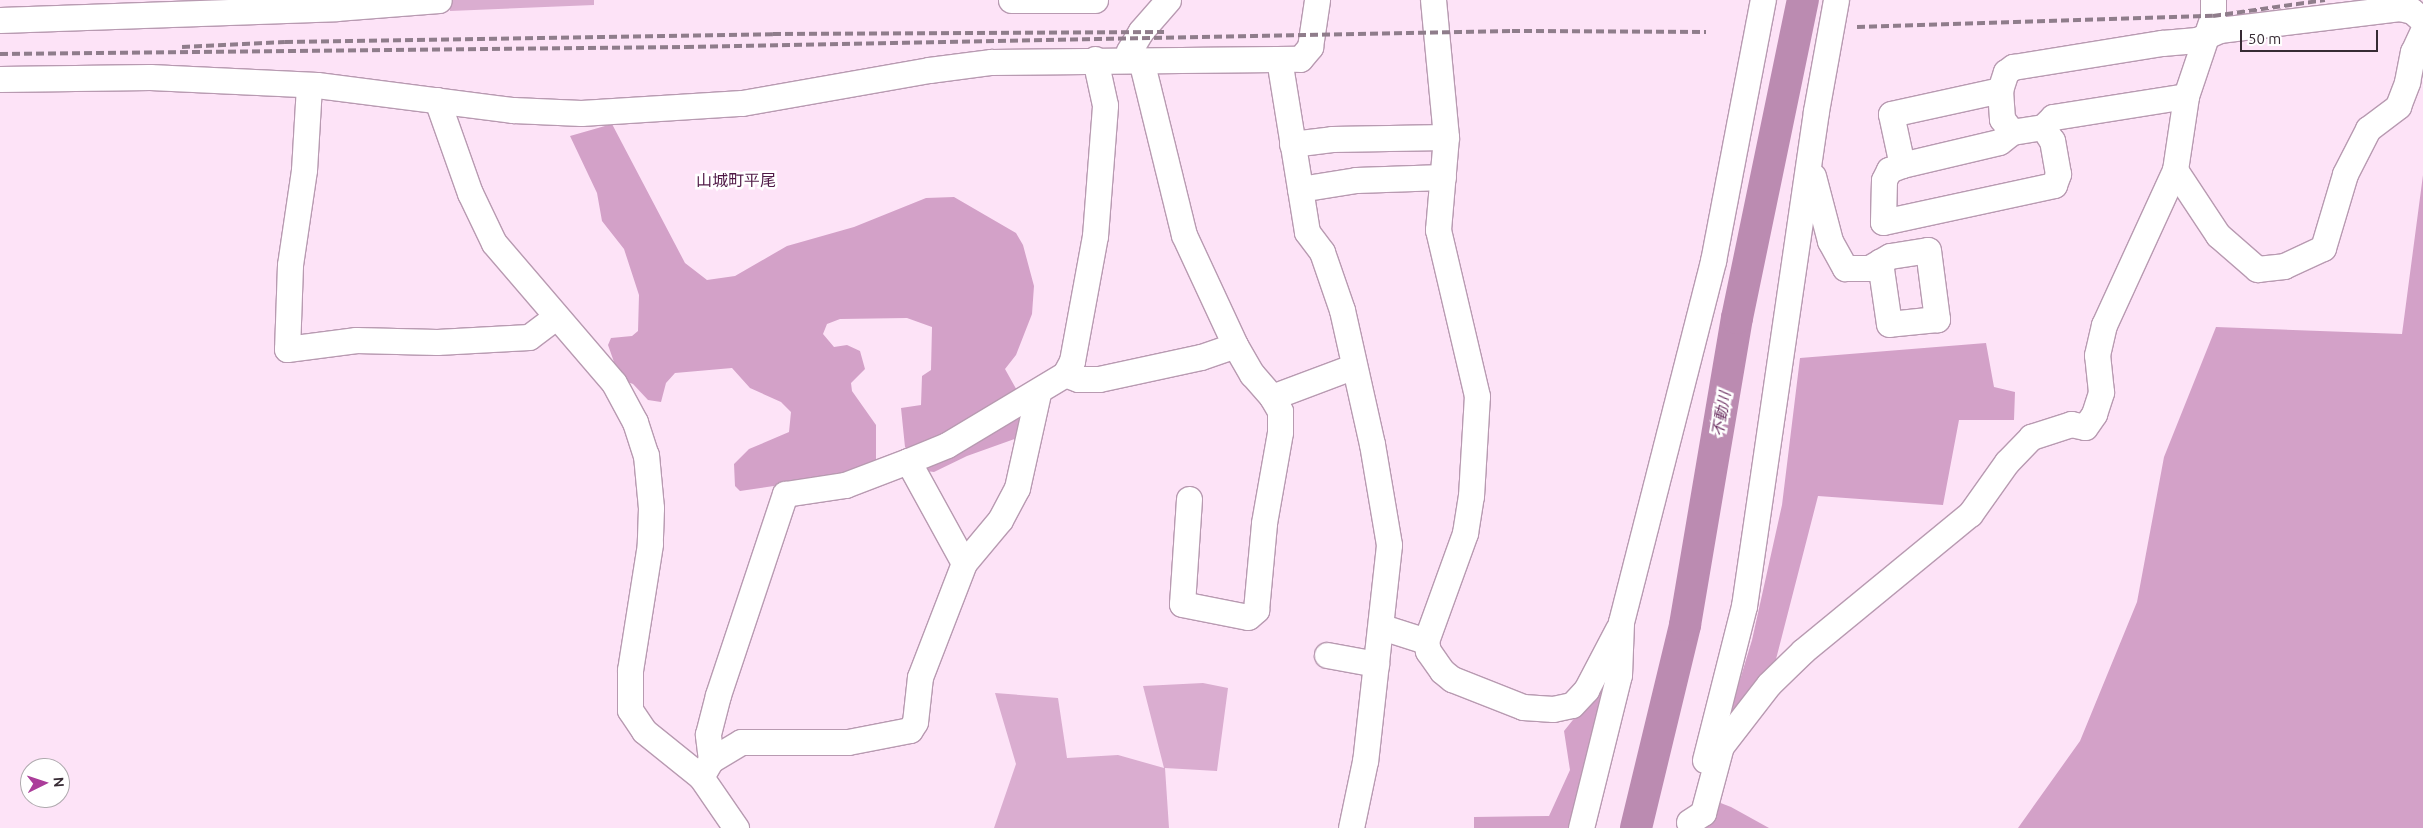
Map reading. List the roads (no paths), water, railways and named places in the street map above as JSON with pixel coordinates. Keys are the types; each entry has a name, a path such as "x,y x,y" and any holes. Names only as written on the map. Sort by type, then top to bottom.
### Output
{"street":[{"path":"0,20 217,6 336,8 439,0"},
{"path":"1011,0 1095,0"},
{"path":"1168,0 1141,31 1129,51 1135,60 1184,234 1235,345 1252,374 1272,397 1280,412 1280,432 1264,523 1256,610 1248,617 1182,604 1189,499"},
{"path":"0,79 150,77 309,86 513,110 599,112 742,103 928,70 991,62 1300,59 1310,47 1317,0"},
{"path":"1433,0 1446,137 1438,230 1441,250 1477,396 1471,496 1465,533 1426,641 1428,651 1442,671 1452,679 1523,706 1553,709 1572,705 1586,690 1621,622"},
{"path":"1581,828 1619,675 1621,622 1713,261 1763,0"},
{"path":"1688,825 1744,606 1810,158 1836,0"},
{"path":"1688,825 1702,814 1721,746 1769,684 1803,651 1970,514 2007,462 2031,437 2071,424 2085,427 2094,414 2101,392 2097,355 2104,325 2175,170 2181,149 2186,96 2207,38 2213,16 2213,0"},
{"path":"2012,132 2002,118 2000,90 2006,72 2013,67 2207,38 2219,30 2400,8 2412,11 2423,21"},
{"path":"2175,170 2218,235 2257,269 2284,266 2323,248 2346,174 2368,130 2398,106 2407,82 2413,52 2423,31"},
{"path":"1278,59 1307,232 1322,252 1342,310 1352,367 1372,444 1389,545 1382,627 1365,761 1351,828"},
{"path":"736,828 706,768 708,734 718,695 785,494 845,485 947,445 1038,393 1065,374 1072,361 1095,236 1106,105 1095,60"},
{"path":"309,86 304,170 290,265 287,349 356,340 437,342 529,337 556,317"},
{"path":"1902,165 1892,114 2000,90"},
{"path":"2043,126 2052,141 2058,174 2054,185 1883,222 1884,180 1889,170 1902,165 1999,142 2012,132 2043,126 2053,118 2186,96"},
{"path":"437,100 484,227 504,259 614,383 635,422 646,455 651,508 650,544 630,670 630,710 644,731 706,768"},
{"path":"1292,144 1332,139 1446,137"},
{"path":"1810,158 1830,241 1845,268 1868,268 1880,262"},
{"path":"1300,189 1336,181 1443,177"},
{"path":"1065,374 1078,379 1099,379 1201,357 1235,345"},
{"path":"1272,397 1352,367"},
{"path":"706,768 741,742 848,742 910,730 915,722 920,677 964,563 1000,520 1016,488 1038,393"},
{"path":"908,461 964,563"},
{"path":"1382,627 1426,641"},
{"path":"1327,655 1376,664"}],"waterway":[{"name":"不動川","path":"1636,828 1685,625 1737,318 1803,0"}],"railway":[{"path":"1857,27 2213,16 2325,0"},
{"path":"0,54 686,47 1512,31 1706,32"},
{"path":"182,47 285,42 773,34 1164,32"}],"district":[{"name":"山城町平尾","path":"736,180"}]}
